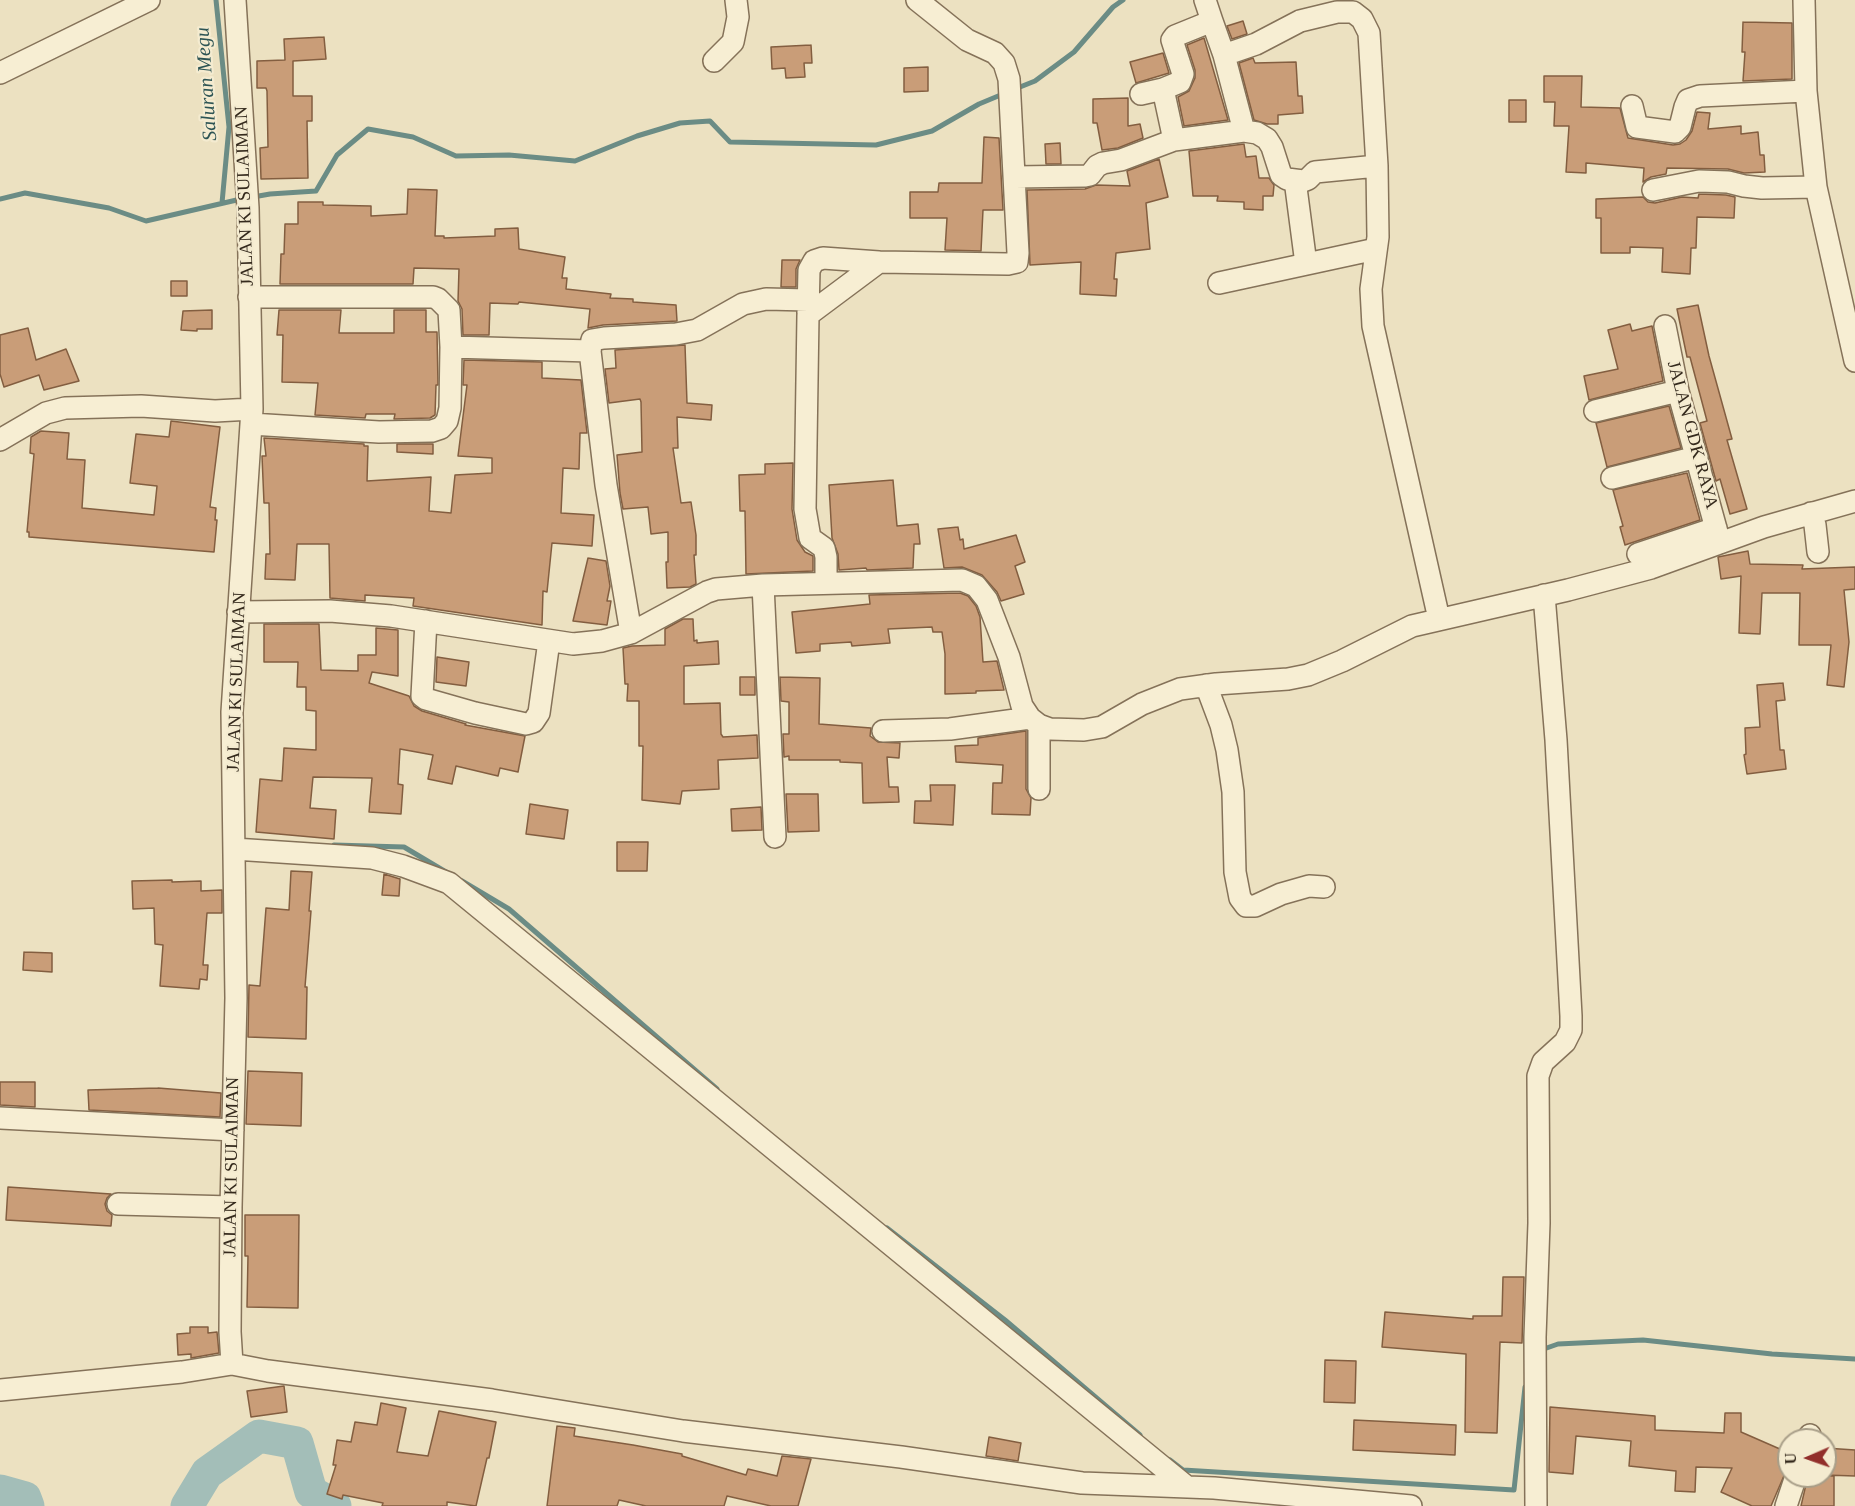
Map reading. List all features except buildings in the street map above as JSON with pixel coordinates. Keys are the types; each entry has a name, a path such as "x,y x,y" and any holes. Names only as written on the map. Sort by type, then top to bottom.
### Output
{"street":[{"path":"0,73 149,0"},
{"name":"JALAN KI SULAIMAN","path":"232,1364 231,1207 236,998 232,712 251,417 247,199 236,0"},
{"path":"714,62 733,42 738,17 736,0"},
{"path":"826,582 824,548 810,538 806,509 808,307 811,266 818,259 1008,264 1017,262 1015,177 1009,88 1004,63 995,53 967,40 917,0"},
{"path":"1205,0 1224,55 1244,131"},
{"path":"1804,0 1806,91 1815,187 1855,361"},
{"path":"1224,55 1281,33 1300,21 1337,12 1353,12 1362,19 1369,33 1377,166 1378,237 1371,303 1373,326 1439,619"},
{"path":"1141,94 1180,82 1182,74 1173,48 1173,38 1212,21"},
{"path":"1163,89 1173,140"},
{"path":"1632,106 1637,127 1675,132 1680,127 1688,100 1700,96 1806,91"},
{"path":"1015,177 1090,175 1097,166 1103,163 1121,160 1173,140 1244,131 1257,133 1267,139 1281,175 1287,179 1303,181 1315,172 1377,166"},
{"path":"1295,180 1306,264"},
{"path":"1653,190 1700,181 1728,182 1762,188 1815,187"},
{"path":"1219,283 1376,249"},
{"path":"631,633 606,485 590,346 595,339 697,330 743,304 766,299 808,307 879,262"},
{"path":"0,440 46,413 65,408 141,406 221,411 251,417 379,432 432,431 441,428 447,422 450,408 449,310 438,299 433,297 249,297"},
{"name":"JALAN GDK RAYA","path":"1665,326 1678,391 1718,536"},
{"path":"451,347 590,351"},
{"path":"1595,411 1678,391"},
{"path":"1612,478 1697,457"},
{"path":"1638,554 1855,501"},
{"path":"1811,513 1815,525 1818,552"},
{"path":"883,731 950,729 1035,721 1062,730 1102,727 1132,709 1172,692 1206,685 1288,679 1308,675 1342,661 1402,629 1650,568 1718,536"},
{"path":"238,612 330,611 391,616 573,644 602,641 631,633 707,592 729,587 826,582 962,580 976,586 987,600 1009,657 1022,706 1035,721 1039,789"},
{"path":"763,585 775,837"},
{"path":"1536,1495 1538,1076 1542,1062 1565,1042 1571,1030 1556,740 1544,595"},
{"path":"426,621 422,696 475,713 526,724 533,722 539,713 549,641"},
{"path":"1206,685 1221,725 1227,750 1233,792 1235,872 1240,898 1246,906 1256,906 1281,894 1309,886 1324,887"},
{"path":"234,849 372,858 449,883 1187,1487"},
{"path":"0,1118 232,1130"},
{"path":"118,1204 231,1207"},
{"path":"0,1390 182,1372 232,1364 268,1371 492,1400 683,1431 901,1456 1082,1483 1187,1487 1411,1506"},
{"path":"1786,1506 1792,1488"}],"waterway":[{"name":"Saluran Megu","path":"216,0 229,127 222,203"},
{"path":"1015,89 1035,81 1074,52 1113,7 1123,0"},
{"path":"253,197 316,191 337,155 368,129 413,137 456,156 509,155 575,161 637,136 680,123 710,121 730,142 876,145 932,131 979,104 1003,94"},
{"path":"0,199 25,193 109,208 146,221 241,199"},
{"path":"334,845 404,847 446,872"},
{"path":"462,881 509,909 717,1089"},
{"path":"887,1228 1005,1320 1140,1435"},
{"path":"1541,1350 1558,1344 1643,1340 1772,1354 1855,1359"},
{"path":"1170,1460 1183,1470 1514,1490 1525,1387"},
{"path":"187,1506 207,1473 259,1436 297,1443 311,1492 335,1506"},
{"path":"0,1491 25,1498 28,1506"}]}
